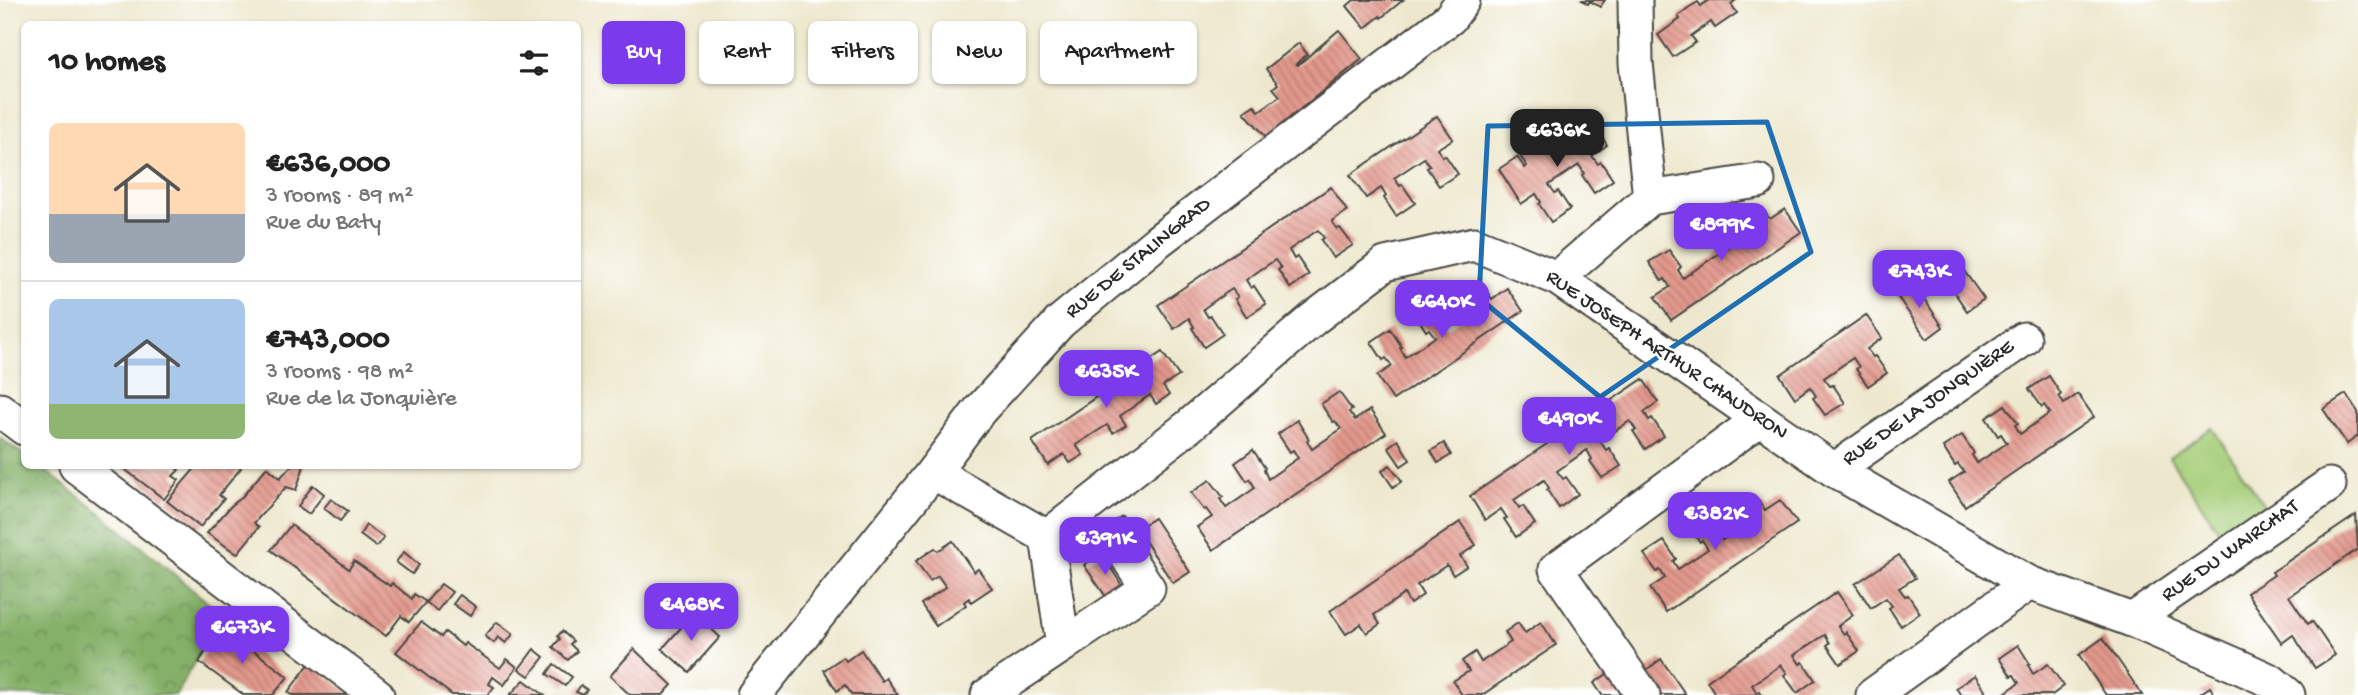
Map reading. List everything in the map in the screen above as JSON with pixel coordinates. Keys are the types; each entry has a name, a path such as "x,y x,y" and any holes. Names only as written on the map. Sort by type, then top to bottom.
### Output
{"street":[{"name":"RUE DE STALINGRAD","path":"754,695 979,411 1060,322 1158,242 1450,18 1463,0"},
{"path":"1635,0 1636,63 1650,198"},
{"path":"1557,278 1650,198 1758,181"},
{"name":"RUE JOSEPH ARTHUR CHAUDRON","path":"1047,537 1188,427 1313,320 1385,264 1474,244 1557,278 1834,470 2029,583 2132,620 2270,681 2288,695"},
{"name":"RUE DE LA JONQUIÈRE","path":"1834,470 2024,339"},
{"path":"0,410 21,426"},
{"path":"1643,695 1556,569 1760,419"},
{"path":"80,469 377,695"},
{"path":"933,472 1047,537 1063,645"},
{"name":"RUE DU WAIRCHAT","path":"2132,620 2329,485"},
{"path":"988,695 1148,589 1124,552"},
{"path":"1873,695 2029,583"}],"highlighted area":[{"path":"1767,122 1811,252 1600,397 1479,298 1488,126"}],"green space":[{"path":"2212,428 2264,505 2221,534 2169,457"},
{"path":"0,438 21,453 21,469 43,469 102,514 211,605 211,632 176,695 0,695"}],"building":[{"path":"1354,0 1403,0 1365,28 1347,6"},
{"path":"1582,0 1605,0 1600,7"},
{"path":"1709,0 1736,0 1731,4 1737,13 1715,28 1711,22 1702,28 1691,36 1696,42 1673,57 1658,35 1680,19 1678,16 1688,8 1698,2 1701,6"},
{"path":"1339,30 1362,59 1266,137 1244,112 1254,105 1259,111 1280,96 1273,88 1278,84 1266,69 1299,43 1307,54 1296,64 1298,65"},
{"path":"1437,116 1453,139 1437,149 1443,157 1445,155 1458,174 1439,186 1424,158 1394,178 1400,186 1402,184 1415,203 1396,216 1381,188 1366,198 1350,175"},
{"path":"1592,122 1607,145 1592,156 1598,164 1601,162 1613,180 1594,193 1579,165 1549,185 1555,193 1558,191 1570,209 1551,222 1536,194 1521,204 1499,169 1517,157 1525,168 1527,166 1518,153 1539,139 1549,152"},
{"path":"1331,187 1347,211 1332,221 1353,245 1333,258 1318,230 1289,250 1309,275 1290,288 1275,260 1246,280 1251,288 1254,286 1266,304 1247,317 1232,289 1217,299 1203,309 1223,334 1204,347 1189,318 1174,329 1158,305"},
{"path":"1785,209 1801,232 1671,320 1655,297 1670,287 1665,279 1662,281 1649,262 1669,250 1681,267 1678,270 1683,278 1756,228 1750,218 1763,210 1770,219"},
{"path":"1952,254 1984,299 1967,311 1936,265"},
{"path":"1912,281 1943,327 1927,339 1895,293"},
{"path":"1507,288 1523,311 1393,400 1377,376 1392,366 1386,358 1383,360 1371,342 1390,329 1405,357 1435,337 1429,329 1426,331 1414,312 1433,300 1446,318 1443,320 1448,328 1478,307 1472,298 1485,289 1492,299"},
{"path":"1866,315 1882,338 1867,349 1887,373 1868,386 1856,369 1859,367 1853,358 1824,378 1830,386 1833,385 1845,403 1825,415 1813,398 1816,396 1810,387 1795,398 1780,375"},
{"path":"1162,352 1179,376 1163,386 1169,395 1156,404 1150,395 1120,416 1126,425 1113,433 1107,425 1076,445 1083,455 1070,463 1064,454 1048,465 1032,441"},
{"path":"2049,376 2064,404 2078,394 2094,417 1965,506 1949,482 1964,472 1958,464 1955,466 1943,447 1962,435 1977,463 2007,443 2001,434 1998,436 1986,418 2005,405 2018,423 2015,425 2020,434 2050,413 2029,389"},
{"path":"1643,379 1658,402 1644,412 1649,420 1652,418 1664,436 1645,449 1630,421 1600,441 1606,450 1609,448 1621,466 1602,478 1590,461 1592,459 1587,450 1557,471 1563,479 1566,477 1578,494 1559,508 1544,480 1514,500 1519,508 1523,506 1535,524 1516,537 1501,509 1485,520 1470,496"},
{"path":"1339,392 1352,410 1349,412 1355,420 1370,410 1386,433 1213,550 1197,527 1212,517 1191,493 1210,480 1223,497 1220,499 1226,508 1255,488 1235,463 1253,450 1265,468 1268,479 1298,458 1293,450 1290,452 1278,434 1297,420 1312,449 1341,429 1321,404"},
{"path":"2346,394 2358,412 2358,436 2347,444 2323,409"},
{"path":"1398,440 1410,460 1401,466 1388,447"},
{"path":"1444,443 1451,455 1438,463 1431,451"},
{"path":"1390,465 1402,481 1393,487 1382,471"},
{"path":"124,469 179,470 173,476 179,480 164,499"},
{"path":"194,469 240,469 219,495 224,499 200,527 167,501"},
{"path":"265,469 269,469 280,478 288,469 303,469 296,490 286,487 254,523 259,527 237,554 207,533"},
{"path":"313,485 324,494 309,514 298,506"},
{"path":"331,499 348,511 340,521 324,508"},
{"path":"1780,500 1797,523 1666,612 1650,588 1665,578 1644,554 1664,541 1676,559 1673,561 1678,569 1708,549 1687,524 1707,511 1719,529 1716,531 1722,540 1752,519 1745,510 1759,501 1765,510"},
{"path":"2356,515 2358,549 2289,596 2308,624 2312,621 2335,655 2315,668 2293,635 2282,643 2247,593 2274,575 2272,572"},
{"path":"1122,516 1133,533 1106,552 1094,535"},
{"path":"1154,518 1190,572 1173,583 1137,529"},
{"path":"1460,522 1476,545 1460,556 1467,566 1453,575 1447,565 1417,585 1423,595 1410,604 1404,594 1374,615 1380,624 1367,633 1361,624 1346,634 1330,611"},
{"path":"291,525 349,569 354,561 390,586 392,583 412,599 414,594 426,602 409,622 401,616 386,636 271,550"},
{"path":"366,525 384,538 376,547 360,535"},
{"path":"953,541 974,572 978,569 992,588 971,602 969,598 964,602 966,605 936,626 921,604 946,587 938,576 930,581 916,561 935,548 938,551"},
{"path":"404,552 419,565 412,574 396,562"},
{"path":"1101,553 1125,590 1109,601 1084,565"},
{"path":"1899,555 1915,578 1899,588 1905,596 1908,595 1920,613 1901,626 1886,598 1871,608 1855,584"},
{"path":"441,584 452,592 437,611 426,602"},
{"path":"1837,592 1853,615 1838,626 1844,634 1846,632 1859,651 1840,664 1827,645 1830,643 1825,635 1794,655 1800,664 1803,662 1815,680 1797,693 1784,675 1787,673 1781,665 1752,685 1757,693 1759,691 1762,695 1716,695 1707,681"},
{"path":"460,595 476,607 470,616 453,604"},
{"path":"694,613 720,637 689,672 662,649"},
{"path":"421,622 441,637 445,632 463,646 465,643 500,668 507,659 517,667 504,685 493,677 489,684 494,687 488,695 452,695 396,652"},
{"path":"497,622 513,634 506,643 498,637 494,643 485,636"},
{"path":"1541,622 1556,645 1482,695 1462,695 1453,681 1469,671 1462,661 1475,652 1481,662 1511,642 1505,632 1518,623 1525,633"},
{"path":"222,626 288,677 273,695 244,695 199,662"},
{"path":"562,631 573,641 570,644 577,651 568,660 553,647 560,639 558,636"},
{"path":"2103,638 2142,695 2106,695 2079,655"},
{"path":"2018,645 2033,674 2048,664 2064,686 2052,695 2002,695 2019,683 1999,658"},
{"path":"534,649 544,657 529,676 519,669"},
{"path":"634,649 672,685 663,695 630,695 610,676"},
{"path":"861,650 882,681 886,678 898,695 852,695 845,685 837,691 824,670 843,657 846,661"},
{"path":"1661,659 1686,695 1662,695 1645,671"},
{"path":"310,663 351,695 292,695 288,692"},
{"path":"554,664 572,677 565,686 547,674"},
{"path":"1610,672 1626,695 1602,695 1594,683"},
{"path":"1975,675 1987,693 1961,695 1956,688"},
{"path":"524,680 544,695 510,695"},
{"path":"581,685 587,690 583,695 576,692"},
{"path":"2210,687 2215,695 2198,695"}]}
